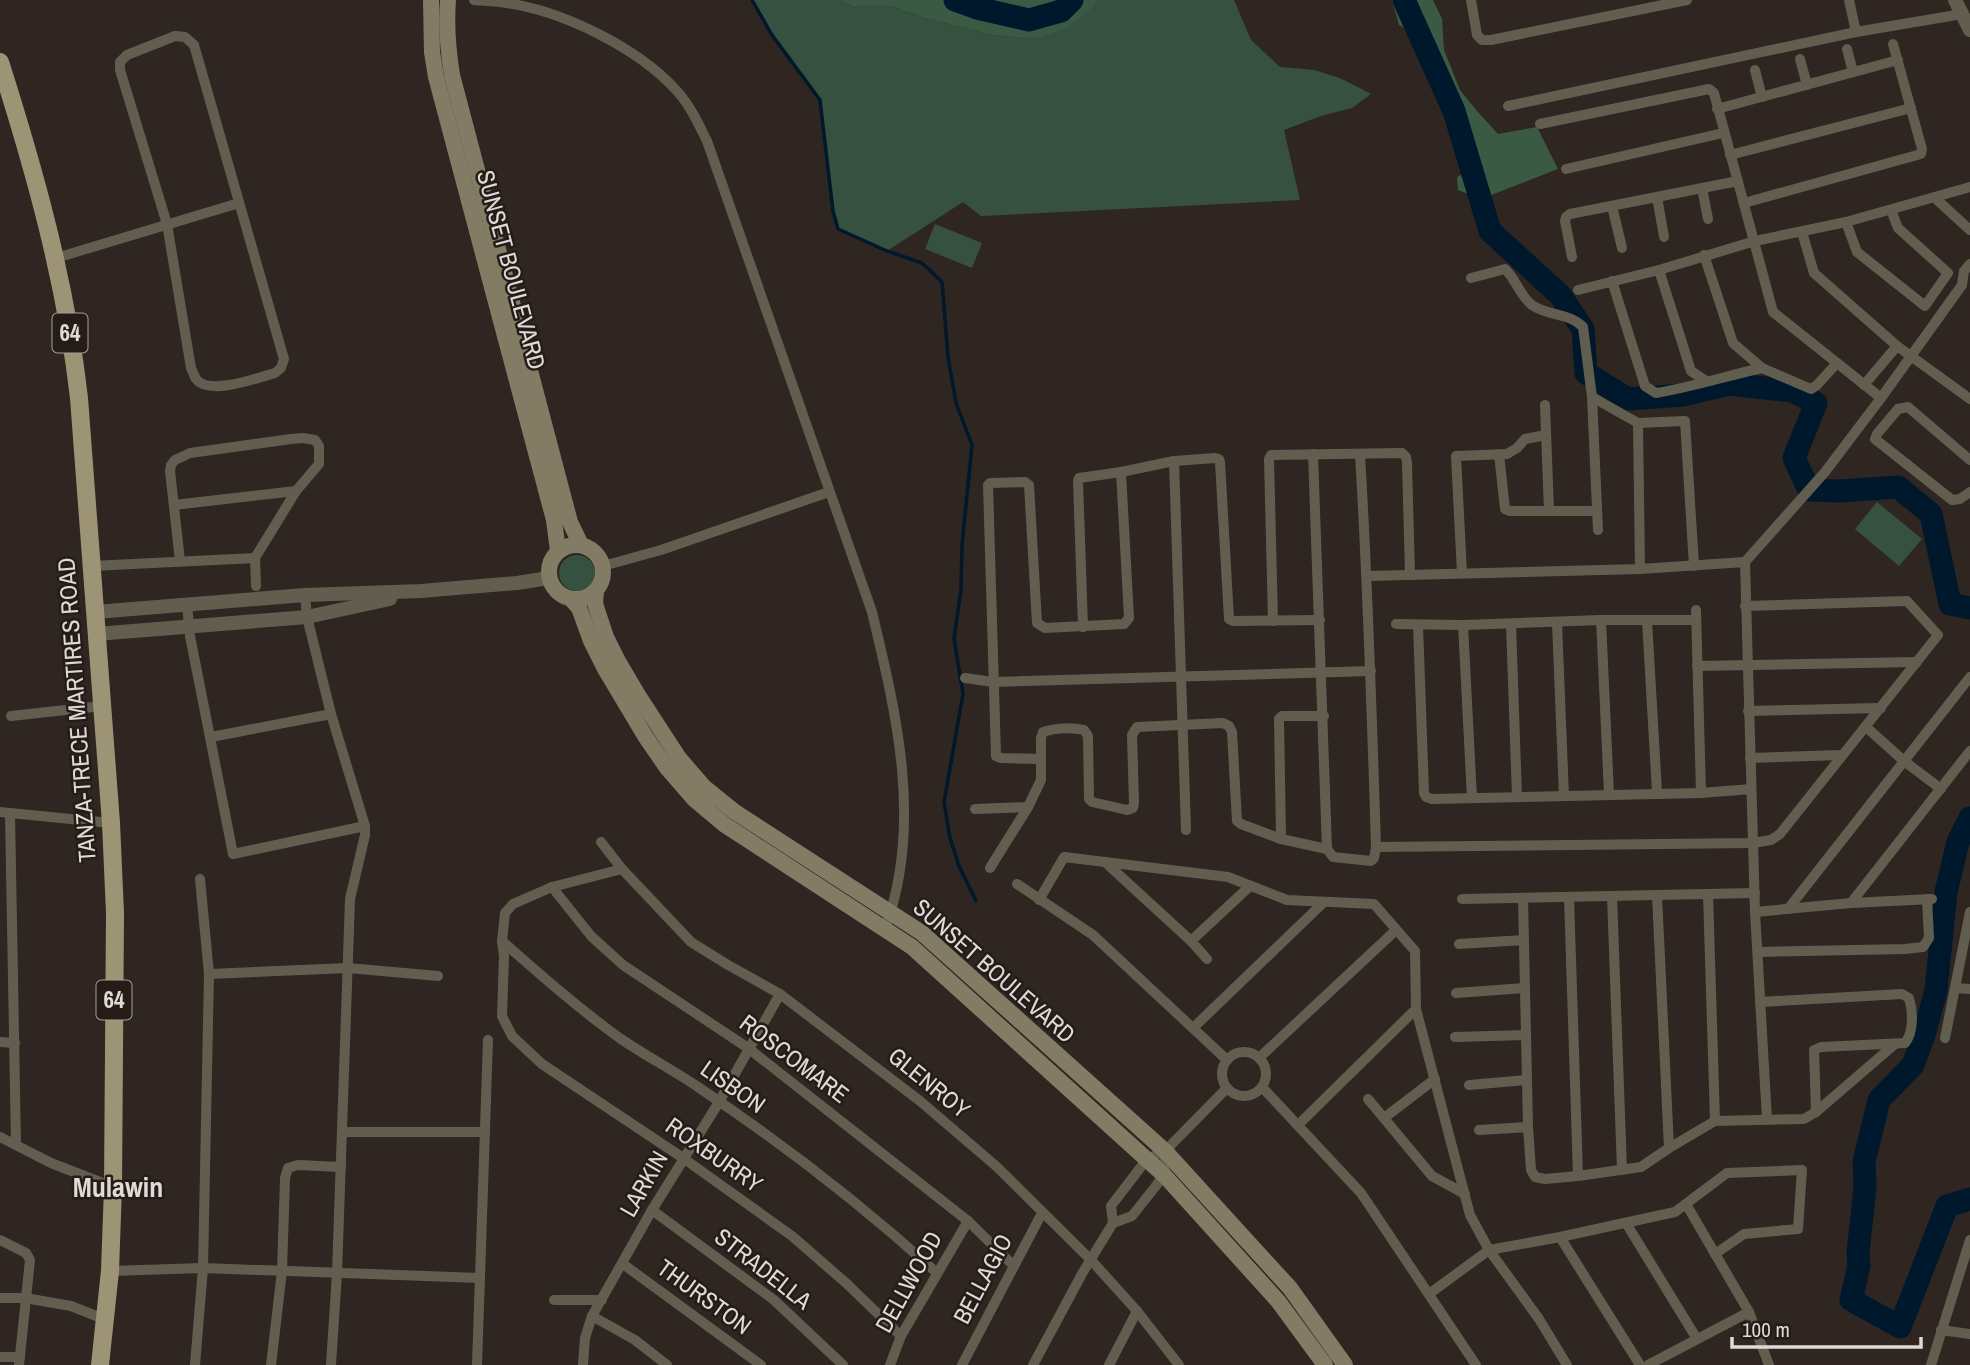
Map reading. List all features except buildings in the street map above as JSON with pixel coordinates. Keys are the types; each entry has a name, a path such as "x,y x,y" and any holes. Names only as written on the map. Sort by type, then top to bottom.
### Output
{"main road":[{"name":"SUNSET BOULEVARD","path":"431,0 430,21 436,77 556,526 558,551"},
{"name":"SUNSET BOULEVARD","path":"448,0 448,52 452,75 570,522 581,545"},
{"name":"TANZA-TRECE MARTIRES ROAD","path":"0,62 31,159 56,258 76,373 92,566 115,913 113,1186 110,1271 100,1365"},
{"path":"569,545 581,545 597,555 603,566 602,579 596,591 584,598 571,599 554,589 549,578 550,563 558,551 569,545"},
{"name":"SUNSET BOULEVARD","path":"596,591 598,613 618,661 679,758 704,787 735,812 922,933 1166,1151 1290,1288 1345,1365"},
{"name":"SUNSET BOULEVARD","path":"571,599 579,608 591,642 605,669 638,725 667,768 694,799 725,825 912,947 1164,1175 1278,1301 1325,1365"}],"street":[{"path":"474,0 508,3 554,15 603,36 639,57 665,79 689,106 707,141 872,612 885,667 904,778 905,819 900,874 885,929"},
{"path":"1471,0 1477,36 1482,40 1491,40 1687,0"},
{"path":"1849,0 1856,32"},
{"path":"1508,106 1856,32 1958,7 1970,30"},
{"path":"176,36 185,37 194,45 239,203 284,359 281,368 275,373 219,387 206,386 197,380 191,368 167,224 120,70 120,62 127,55 176,36"},
{"path":"1744,203 1921,154 1922,149 1893,44"},
{"path":"1847,50 1853,72"},
{"path":"1800,59 1807,85"},
{"path":"1717,109 1898,60"},
{"path":"1755,70 1762,97"},
{"path":"1540,124 1709,89 1713,93 1773,312 1881,398"},
{"path":"1730,155 1911,108"},
{"path":"1566,169 1723,133"},
{"path":"1572,257 1565,221 1570,214 1738,181"},
{"path":"1578,290 1659,270 1755,241 1846,222 1970,187"},
{"path":"1702,188 1708,219"},
{"path":"1657,197 1664,237"},
{"path":"1934,198 1970,230"},
{"path":"56,258 239,203"},
{"path":"1612,206 1622,248"},
{"path":"1891,210 1898,228 1948,273 1925,306"},
{"path":"1846,222 1857,252 1925,306 1937,321"},
{"path":"1802,232 1814,273 1898,346 1970,398"},
{"path":"1704,255 1733,343 1762,368 1811,389 1837,363"},
{"path":"1767,1119 1755,912 1745,562 1825,472 1881,398 1966,284 1964,271 1970,264"},
{"path":"1471,278 1505,269 1527,300 1535,306 1580,323 1583,327 1592,397 1598,530"},
{"path":"1659,270 1691,370 1706,381"},
{"path":"1612,281 1645,386 1656,393 1693,387 1706,381 1762,368"},
{"path":"1864,385 1898,346"},
{"path":"1592,397 1638,423 1685,421 1694,566"},
{"path":"1545,405 1549,511"},
{"path":"1970,460 1908,407 1898,409 1875,439 1952,500 1960,499 1970,492"},
{"path":"1638,423 1640,569"},
{"path":"1462,573 1456,456 1512,453 1525,439 1546,435"},
{"path":"180,561 170,471 175,460 190,453 291,439 315,440 319,446 318,464 296,491 255,558 256,586"},
{"path":"1273,621 1269,456 1402,453 1406,457 1410,575"},
{"path":"1313,454 1327,849 1333,857 1371,861 1376,847 1371,671 1360,455"},
{"path":"1499,454 1505,509 1597,511"},
{"path":"1083,627 1079,478 1174,461 1219,459 1229,619 1320,620"},
{"path":"1174,461 1186,830"},
{"path":"1041,760 996,756 987,488 990,483 1026,482 1029,485 1037,623 1045,628 1124,624 1129,618 1121,472"},
{"path":"174,505 296,491"},
{"path":"603,566 662,550 829,492"},
{"path":"92,566 255,558"},
{"path":"1367,576 1640,569 1745,562"},
{"path":"95,612 305,595 421,592 549,578"},
{"path":"96,634 307,617 421,592"},
{"path":"305,595 307,617 331,714 365,826 350,899 337,1273 331,1365"},
{"path":"1376,847 1753,843 1780,834 1938,635 1907,601 1745,606"},
{"path":"187,604 233,854 365,826"},
{"path":"1396,624 1558,623 1647,620 1696,615 1701,793"},
{"path":"1601,620 1609,794"},
{"path":"1647,620 1657,792"},
{"path":"1558,623 1564,796"},
{"path":"1511,624 1517,797"},
{"path":"1418,625 1426,797 1701,793 1751,789"},
{"path":"1463,625 1472,798"},
{"path":"1698,666 1917,662"},
{"path":"965,678 993,682 1371,671"},
{"path":"1788,909 1970,677"},
{"path":"11,716 102,706"},
{"path":"1748,710 1881,708"},
{"path":"211,737 331,714"},
{"path":"1281,839 1279,719 1282,716 1324,716"},
{"path":"990,868 1028,807 1041,780 1043,732 1078,728 1084,730 1088,736 1088,799 1127,810 1133,808 1134,803 1132,735 1137,727 1223,723 1229,726 1231,732 1237,821 1281,839 1327,849"},
{"path":"1866,727 1941,789"},
{"path":"1851,903 1970,751"},
{"path":"1750,758 1842,755"},
{"path":"975,808 1028,807"},
{"path":"16,1146 13,965 6,888 5,812 111,823"},
{"name":"GLENROY","path":"601,842 622,869 691,942 780,994 920,1101 996,1166 1091,1260 1137,1311 1179,1365"},
{"path":"1039,900 1063,857 1228,877 1287,900 1374,904 1415,951 1416,1009 1470,1215 1489,1250 1539,1319 1567,1365"},
{"path":"1105,862 1207,959"},
{"path":"502,941 505,913 513,904 552,887 622,869"},
{"path":"195,1365 203,1268 209,974 200,879"},
{"path":"1017,884 1093,935 1227,1060"},
{"path":"1191,941 1250,886"},
{"name":"ROSCOMARE","path":"552,887 591,936 623,965 748,1048 968,1221 1013,1265"},
{"path":"1462,899 1755,892"},
{"path":"1707,894 1715,1121"},
{"path":"1657,895 1669,1148"},
{"path":"1612,896 1622,1170"},
{"path":"1569,897 1578,1176"},
{"path":"1523,898 1528,1128 1531,1170 1535,1177 1545,1179 1578,1176 1641,1167 1715,1121 1804,1119 1816,1112 1895,1044"},
{"path":"1755,912 1930,899 1929,938 1923,947 1758,952"},
{"path":"1193,1028 1324,902"},
{"path":"1945,1038 1970,912"},
{"path":"1259,1058 1396,930"},
{"path":"1459,944 1524,940"},
{"name":"ROXBURRY","path":"502,941 502,1016 512,1036 542,1064 683,1158 792,1236 901,1336"},
{"name":"LISBON","path":"502,941 569,1000 622,1039 719,1102 815,1171 937,1273"},
{"path":"0,964 13,965"},
{"path":"209,974 348,968 438,976"},
{"path":"1456,993 1525,988"},
{"path":"1955,988 1970,989"},
{"name":"LARKIN","path":"583,1365 585,1338 593,1316 652,1210 719,1102 780,994"},
{"path":"1760,1002 1902,994 1909,998 1912,1008 1909,1038 1905,1043 1821,1047 1814,1050 1816,1112"},
{"path":"1298,1125 1416,1009"},
{"path":"1455,1037 1526,1035"},
{"path":"477,1365 488,1041"},
{"path":"0,1042 15,1043"},
{"path":"1239,1052 1259,1058 1266,1069 1262,1087 1245,1096 1227,1088 1222,1077 1223,1065 1227,1060 1239,1052"},
{"path":"1384,1118 1435,1079"},
{"path":"1469,1085 1527,1080"},
{"path":"1262,1087 1361,1193 1476,1365"},
{"path":"1033,1365 1113,1223 1111,1206 1147,1158 1166,1151 1227,1088"},
{"path":"1367,1099 1432,1176 1465,1194"},
{"path":"1479,1130 1528,1128"},
{"path":"342,1132 484,1132"},
{"path":"0,1137 51,1163 113,1186"},
{"path":"1113,1223 1132,1216 1164,1175 1166,1151"},
{"path":"271,1365 282,1271 285,1178 288,1168 299,1165 341,1167"},
{"path":"1429,1294 1489,1250 1675,1212 1727,1173 1802,1170 1798,1229 1744,1234 1715,1254"},
{"path":"1686,1204 1749,1312 1769,1365"},
{"name":"STRADELLA","path":"652,1210 774,1300 843,1365"},
{"name":"BELLAGIO","path":"962,1365 1042,1213"},
{"name":"DELLWOOD","path":"890,1365 901,1336 968,1221"},
{"path":"1626,1223 1697,1339"},
{"path":"1560,1237 1640,1365"},
{"path":"0,1240 28,1256 30,1260 19,1361 0,1357"},
{"path":"1931,1365 1941,1330 1965,1272 1970,1240"},
{"name":"THURSTON","path":"623,1264 761,1365"},
{"path":"110,1271 203,1268 480,1278"},
{"path":"0,1298 25,1298 71,1306 104,1319"},
{"path":"554,1300 602,1300"},
{"path":"1109,1365 1137,1311"},
{"path":"1648,1365 1749,1312"},
{"path":"593,1316 635,1340 667,1365"},
{"path":"1941,1330 1970,1334"}],"green space":[{"path":"752,0 839,0 852,6 890,6 992,35 1034,39 1094,6 1098,0 1234,0 1251,40 1280,67 1315,70 1342,79 1371,94 1352,108 1284,130 1300,200 981,216 963,202 887,251 838,229 833,211 820,100 772,35"},
{"path":"839,0 1098,0 1067,28 1034,39 992,35 890,6 852,6"},
{"path":"1392,0 1433,0 1442,19 1444,50 1460,90 1498,134 1537,127 1558,169 1481,199 1458,190 1457,177 1471,169 1454,111 1421,37 1399,25"},
{"path":"935,224 982,243 972,268 925,249"},
{"path":"1877,502 1922,539 1899,566 1855,529"},
{"path":"577,555 590,560 595,573 590,586 577,591 564,586 559,573 564,560"}],"waterway":[{"path":"752,0 772,35 820,100 833,211 838,229 922,263 942,282 948,357 956,403 972,445 962,545 961,589 954,639 963,694 944,802 950,838 959,866 976,901"},
{"path":"955,0 1029,20 1061,11 1072,0"},
{"path":"1404,0 1454,111 1490,231 1560,295 1583,329 1586,373 1628,399 1683,395 1729,384 1792,391 1816,403 1794,458 1809,490 1898,487 1931,514 1950,604 1970,608"},
{"path":"1970,818 1958,842 1946,892 1936,990 1924,1035 1913,1065 1879,1100 1864,1162 1865,1186 1859,1266 1851,1300 1900,1327 1947,1206 1970,1199"}],"district":[{"name":"Mulawin","path":"118,1187"}]}
